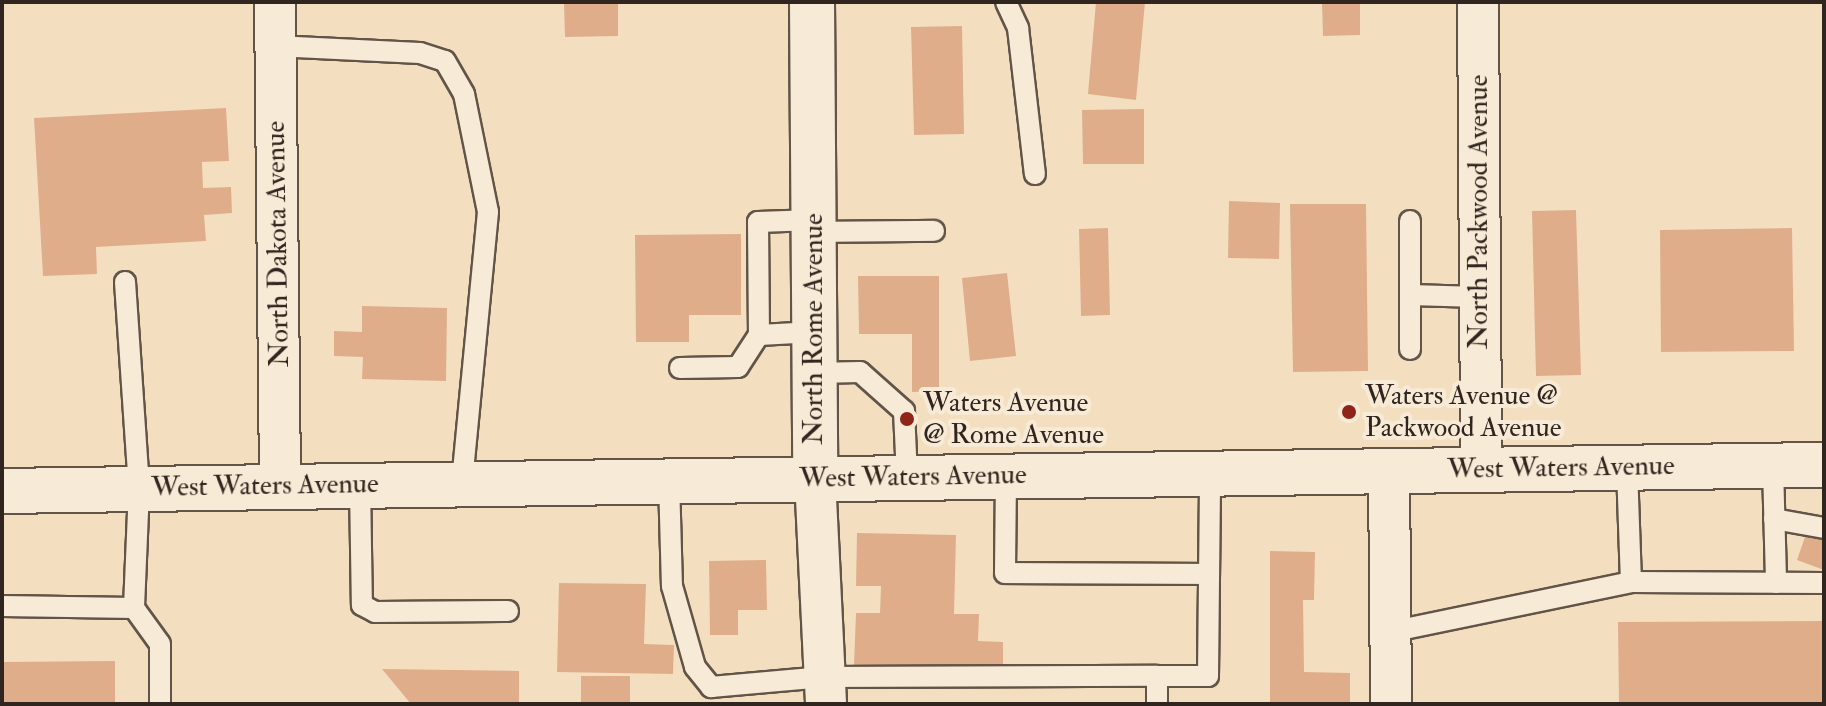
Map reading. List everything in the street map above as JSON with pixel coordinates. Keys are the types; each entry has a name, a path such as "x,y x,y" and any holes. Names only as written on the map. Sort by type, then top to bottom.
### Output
{"main road":[{"name":"North Rome Avenue","path":"812,2 815,478"},
{"name":"West Waters Avenue","path":"2,491 1824,465"}],"street":[{"name":"North Dakota Avenue","path":"275,2 280,485"},
{"name":"North Packwood Avenue","path":"1478,2 1481,470"},
{"path":"1389,471 1391,704"},
{"name":"North Rome Avenue","path":"815,478 825,691"}],"lane":[{"path":"1006,2 1018,28 1035,174"},
{"path":"275,46 420,53 445,61 464,94 488,212 462,483"},
{"path":"1410,221 1410,349"},
{"path":"680,368 738,367 759,335 758,222 934,231"},
{"path":"125,282 139,488 134,608 160,644 160,704"},
{"path":"1410,295 1479,297"},
{"path":"759,335 815,352 860,372 904,411 907,477"},
{"path":"1773,466 1776,583"},
{"path":"1627,468 1631,582"},
{"path":"669,480 672,586 703,682 724,690 825,691 1208,676 1210,473"},
{"path":"1006,476 1005,573 1208,574"},
{"path":"360,484 362,605 375,612 508,611"},
{"path":"1774,519 1824,528"},
{"path":"1390,632 1631,582 1824,583"},
{"path":"2,606 134,608"},
{"path":"1157,676 1157,704"}],"building":[{"path":"564,2 618,2 618,36 565,37"},
{"path":"1096,2 1145,2 1136,100 1088,94"},
{"path":"1322,2 1360,2 1360,35 1323,36"},
{"path":"962,26 964,134 914,135 911,27"},
{"path":"226,108 229,161 202,162 203,188 231,187 232,213 204,215 206,241 96,247 97,274 43,276 34,118"},
{"path":"1144,109 1144,164 1083,164 1082,110"},
{"path":"1229,201 1280,203 1279,259 1228,258"},
{"path":"1290,204 1366,204 1368,371 1293,372"},
{"path":"1576,210 1581,375 1536,376 1532,211"},
{"path":"1108,228 1110,315 1081,316 1079,229"},
{"path":"1792,228 1794,351 1661,352 1660,230"},
{"path":"741,234 741,315 689,315 689,342 636,342 635,235"},
{"path":"1007,273 1016,356 970,361 962,278"},
{"path":"858,276 939,276 939,391 912,392 912,334 859,334"},
{"path":"362,306 447,308 446,381 362,379 363,357 334,356 334,331 362,332"},
{"path":"1808,528 1824,534 1824,570 1797,560"},
{"path":"857,533 956,535 954,614 979,614 978,641 1003,642 1003,668 854,665 856,613 880,613 881,586 856,586"},
{"path":"1270,551 1315,552 1314,600 1303,600 1304,672 1350,673 1350,704 1270,704"},
{"path":"766,560 767,610 738,610 738,635 710,635 709,561"},
{"path":"559,583 646,584 644,644 674,645 673,674 557,672"},
{"path":"1824,621 1824,704 1619,704 1618,622"},
{"path":"115,661 115,704 2,704 2,662"},
{"path":"382,669 519,671 519,704 411,704"},
{"path":"581,676 630,676 630,704 581,704"}],"place":[{"name":"Waters Avenue @ Packwood Avenue","path":"1349,412"},
{"name":"Waters Avenue @ Rome Avenue","path":"907,419"}]}
